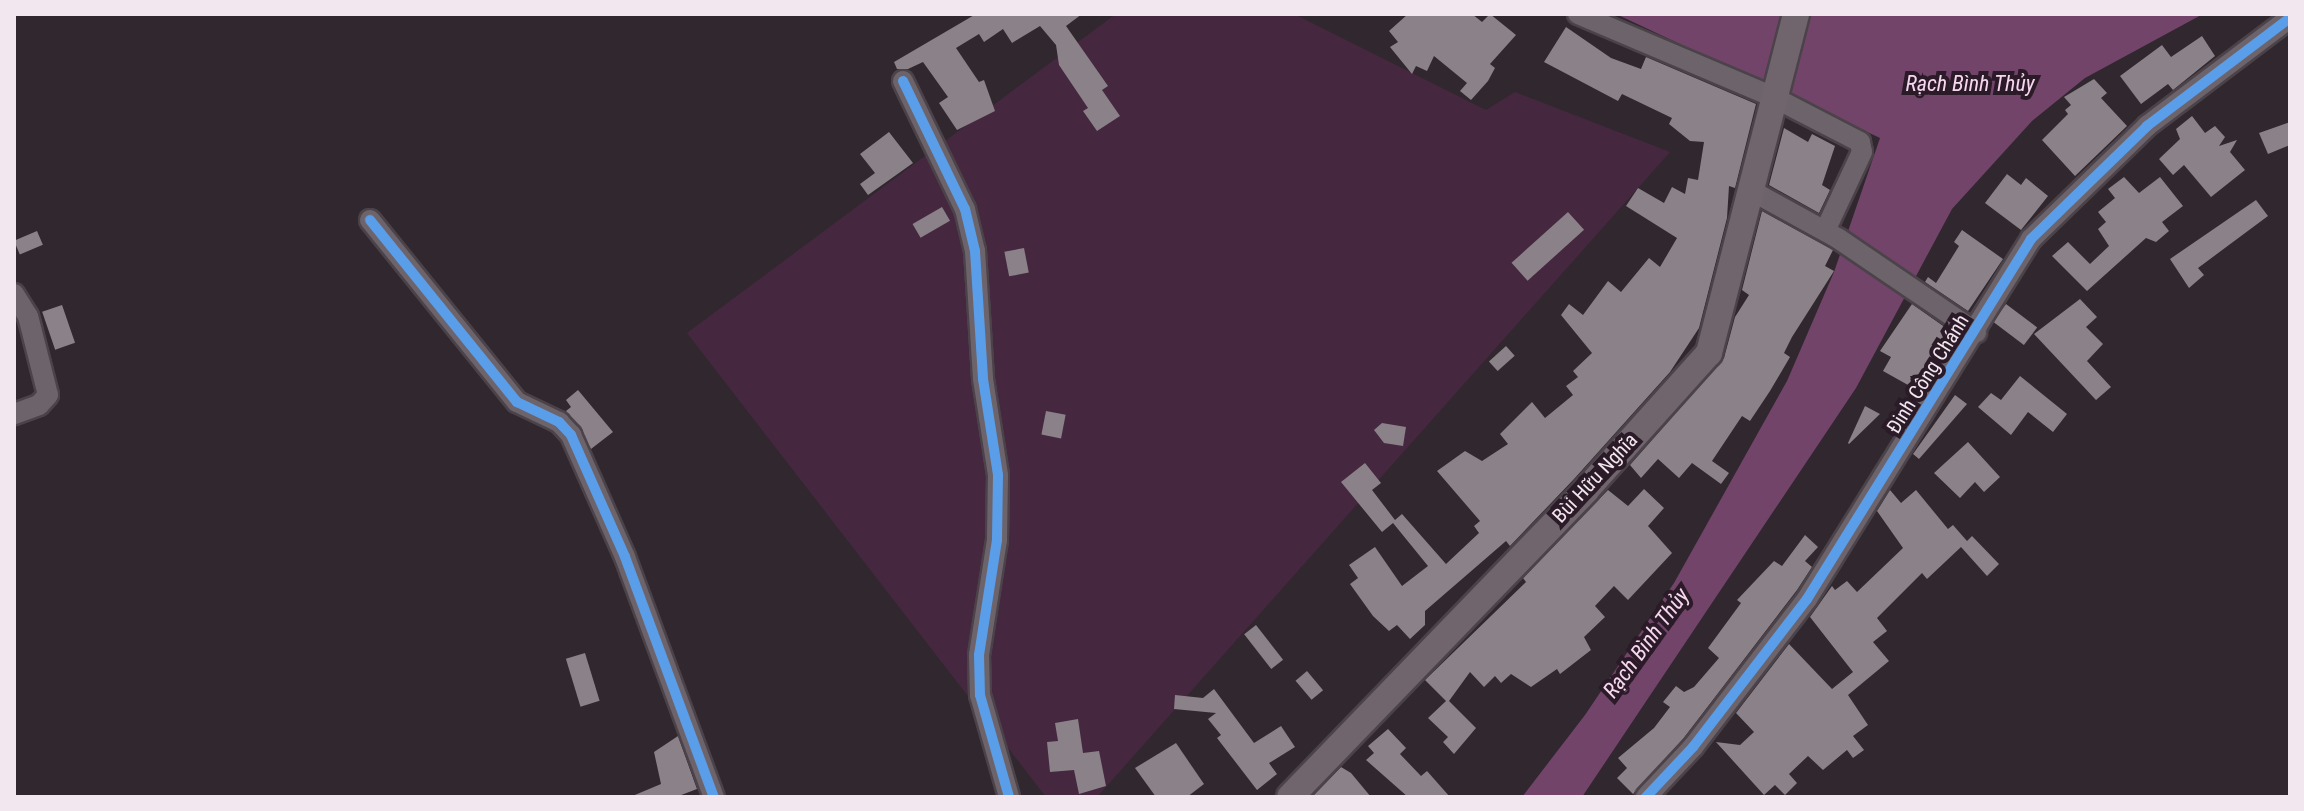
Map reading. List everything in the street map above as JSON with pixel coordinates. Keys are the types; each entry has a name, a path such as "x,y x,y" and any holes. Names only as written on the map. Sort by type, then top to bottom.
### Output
{"main road":[{"name":"Bùi Hữu Nghĩa","path":"1290,797 1586,490 1709,353 1752,191 1773,92 1796,14"}],"street":[{"path":"1578,14 1773,92 1862,147 1832,235"},
{"name":"Đinh Công Chánh","path":"1646,797 1693,747 1807,599 1976,332 2031,239 2147,126 2290,18"},
{"path":"903,81 965,209 975,251 983,379 998,475 997,540 979,655 980,695 1009,797"},
{"path":"1752,191 1832,235 1926,295 1976,332"},
{"path":"370,220 517,402 559,422 571,435 625,557 714,797"},
{"path":"14,294 28,316 48,395 14,414"}],"shaded area":[{"path":"1116,14 1294,14 1486,110 1515,92 1670,152 1097,797 1046,797 687,333"}],"water":[{"name":"Rạch Bình Thủy","path":"1616,14 2203,14 2085,78 2032,121 1952,209 1856,388 1582,797 1522,797 1585,715 1674,583 1787,381 1834,272 1880,138"}],"building":[{"path":"976,14 1082,14 1066,26 1108,86 1102,90 1120,116 1097,131 1083,111 1088,108 1059,65 1056,45 1040,26 1012,43 1003,29 984,42 979,34 956,48 979,82 984,80 995,111 957,130 939,103 948,97 923,62 908,69 897,69 894,62"},
{"path":"1408,14 1472,14 1482,22 1490,14 1516,35 1490,64 1495,68 1471,100 1460,91 1467,83 1434,56 1427,71 1416,66 1412,74 1390,47 1398,42 1389,31"},
{"path":"1566,27 1611,58 1641,69 1646,57 1756,104 1735,188 1729,186 1727,218 1699,328 1670,372 1510,546 1506,541 1425,611 1425,625 1410,639 1397,625 1389,631 1373,616 1350,584 1358,578 1349,565 1375,547 1402,586 1428,566 1393,523 1382,532 1341,482 1365,463 1381,483 1372,490 1395,520 1402,514 1446,564 1479,533 1474,526 1480,521 1437,471 1465,451 1482,461 1508,444 1500,434 1532,402 1545,418 1573,395 1566,386 1578,377 1573,371 1592,353 1561,315 1569,304 1583,315 1608,281 1621,292 1649,258 1660,267 1677,238 1626,206 1638,188 1664,203 1672,187 1685,194 1688,178 1698,180 1704,142 1690,141 1669,124 1672,118 1622,94 1618,101 1544,62"},
{"path":"2202,36 2215,56 2173,90 2168,84 2141,104 2120,76 2162,45 2171,57"},
{"path":"2094,79 2107,93 2101,98 2127,126 2075,176 2042,140 2068,114 2065,110 2071,105 2064,97"},
{"path":"2192,116 2205,133 2215,126 2225,137 2219,146 2237,140 2230,152 2245,170 2211,197 2184,165 2173,175 2159,159 2180,139 2176,129"},
{"path":"2290,122 2290,145 2268,154 2259,133"},
{"path":"1784,128 1808,142 1812,134 1835,146 1822,185 1830,190 1819,213 1769,185"},
{"path":"889,132 913,163 868,195 860,184 875,173 860,154"},
{"path":"2007,174 2021,185 2026,178 2048,196 2021,230 1985,203"},
{"path":"2124,177 2139,193 2160,177 2183,206 2162,222 2169,231 2156,242 2146,238 2087,291 2052,256 2068,242 2090,264 2109,246 2098,229 2106,222 2098,212 2115,198 2108,189"},
{"path":"2256,200 2268,216 2198,268 2204,275 2189,288 2170,259"},
{"path":"942,207 950,221 921,238 913,224"},
{"path":"1762,211 1833,250 1825,266 1834,271 1792,337 1784,353 1790,357 1770,391 1750,421 1742,416 1712,461 1729,473 1721,484 1692,463 1679,478 1658,459 1641,478 1630,465 1724,358 1735,317 1749,295 1742,290"},
{"path":"1568,212 1584,230 1528,281 1512,263"},
{"path":"1962,230 2003,259 1968,311 1925,282 1928,277 1936,283 1959,246 1954,242"},
{"path":"37,231 43,245 20,255 14,241"},
{"path":"1024,248 1029,273 1009,276 1004,252"},
{"path":"2080,299 2097,317 2086,327 2103,344 2087,361 2111,387 2096,400 2034,334"},
{"path":"1912,304 1956,335 1926,383 1913,378 1908,385 1883,371 1891,357 1880,351"},
{"path":"2006,304 2037,327 2024,345 1993,322"},
{"path":"62,305 75,343 55,350 42,312"},
{"path":"1506,346 1515,356 1498,371 1489,361"},
{"path":"2020,376 2067,414 2053,432 2028,412 2011,435 1978,407 1991,393 2001,400"},
{"path":"578,390 613,432 591,449 566,411 571,407 566,400"},
{"path":"1955,395 1967,404 1919,459 1913,454"},
{"path":"1865,406 1880,414 1849,444 1848,443"},
{"path":"1046,411 1066,415 1061,438 1041,435"},
{"path":"1382,423 1406,427 1403,446 1384,443 1374,430"},
{"path":"1968,442 2000,477 1984,492 1975,482 1960,498 1934,473"},
{"path":"1644,489 1664,508 1648,526 1672,553 1628,600 1614,586 1595,606 1605,617 1584,637 1591,650 1560,674 1557,669 1531,687 1511,674 1501,683 1495,676 1484,687 1470,672 1449,701 1476,728 1454,754 1443,742 1448,737 1428,718 1446,701 1425,680 1526,582 1523,578 1608,490 1628,506"},
{"path":"1890,490 1901,503 1916,490 1948,529 1953,525 1967,541 1972,536 1999,564 1987,576 1961,547 1927,579 1922,573 1877,618 1887,631 1873,642 1889,661 1848,695 1868,725 1853,736 1864,750 1853,758 1847,750 1823,770 1808,756 1789,774 1797,783 1785,795 1775,785 1764,795 1716,742 1740,745 1754,732 1736,713 1789,644 1832,689 1853,672 1810,617 1832,586 1835,590 1847,581 1857,592 1903,548 1877,511"},
{"path":"1805,535 1818,547 1805,561 1812,567 1797,590 1683,739 1633,794 1617,778 1627,768 1618,758 1654,728 1670,707 1663,702 1676,686 1684,692 1694,687 1719,658 1708,648 1741,603 1737,600 1774,561 1782,566"},
{"path":"1256,625 1283,660 1271,669 1244,634"},
{"path":"585,653 600,701 580,707 566,659"},
{"path":"1307,671 1323,690 1312,700 1296,681"},
{"path":"1214,689 1254,743 1281,726 1295,747 1269,763 1277,774 1257,790 1217,738 1221,735 1208,719 1216,713 1174,709 1175,695 1203,698"},
{"path":"1078,719 1083,753 1099,751 1106,786 1079,794 1074,770 1050,772 1047,742 1058,741 1055,723"},
{"path":"1388,729 1406,748 1400,754 1421,776 1427,771 1450,797 1408,797 1366,760 1374,753 1368,746"},
{"path":"678,736 697,789 676,797 630,797 661,784 654,752"},
{"path":"1176,743 1204,784 1187,797 1156,797 1135,768"},
{"path":"1341,767 1351,773 1371,797 1312,797"}],"cycle path":[{"path":"1646,797 1693,747 1807,599 2031,239 2147,126 2290,18"},
{"path":"903,81 965,209 975,251 983,379 998,475 997,540 979,655 980,695 1009,797"},
{"path":"370,220 517,402 559,422 571,435 625,557 714,797"}]}
